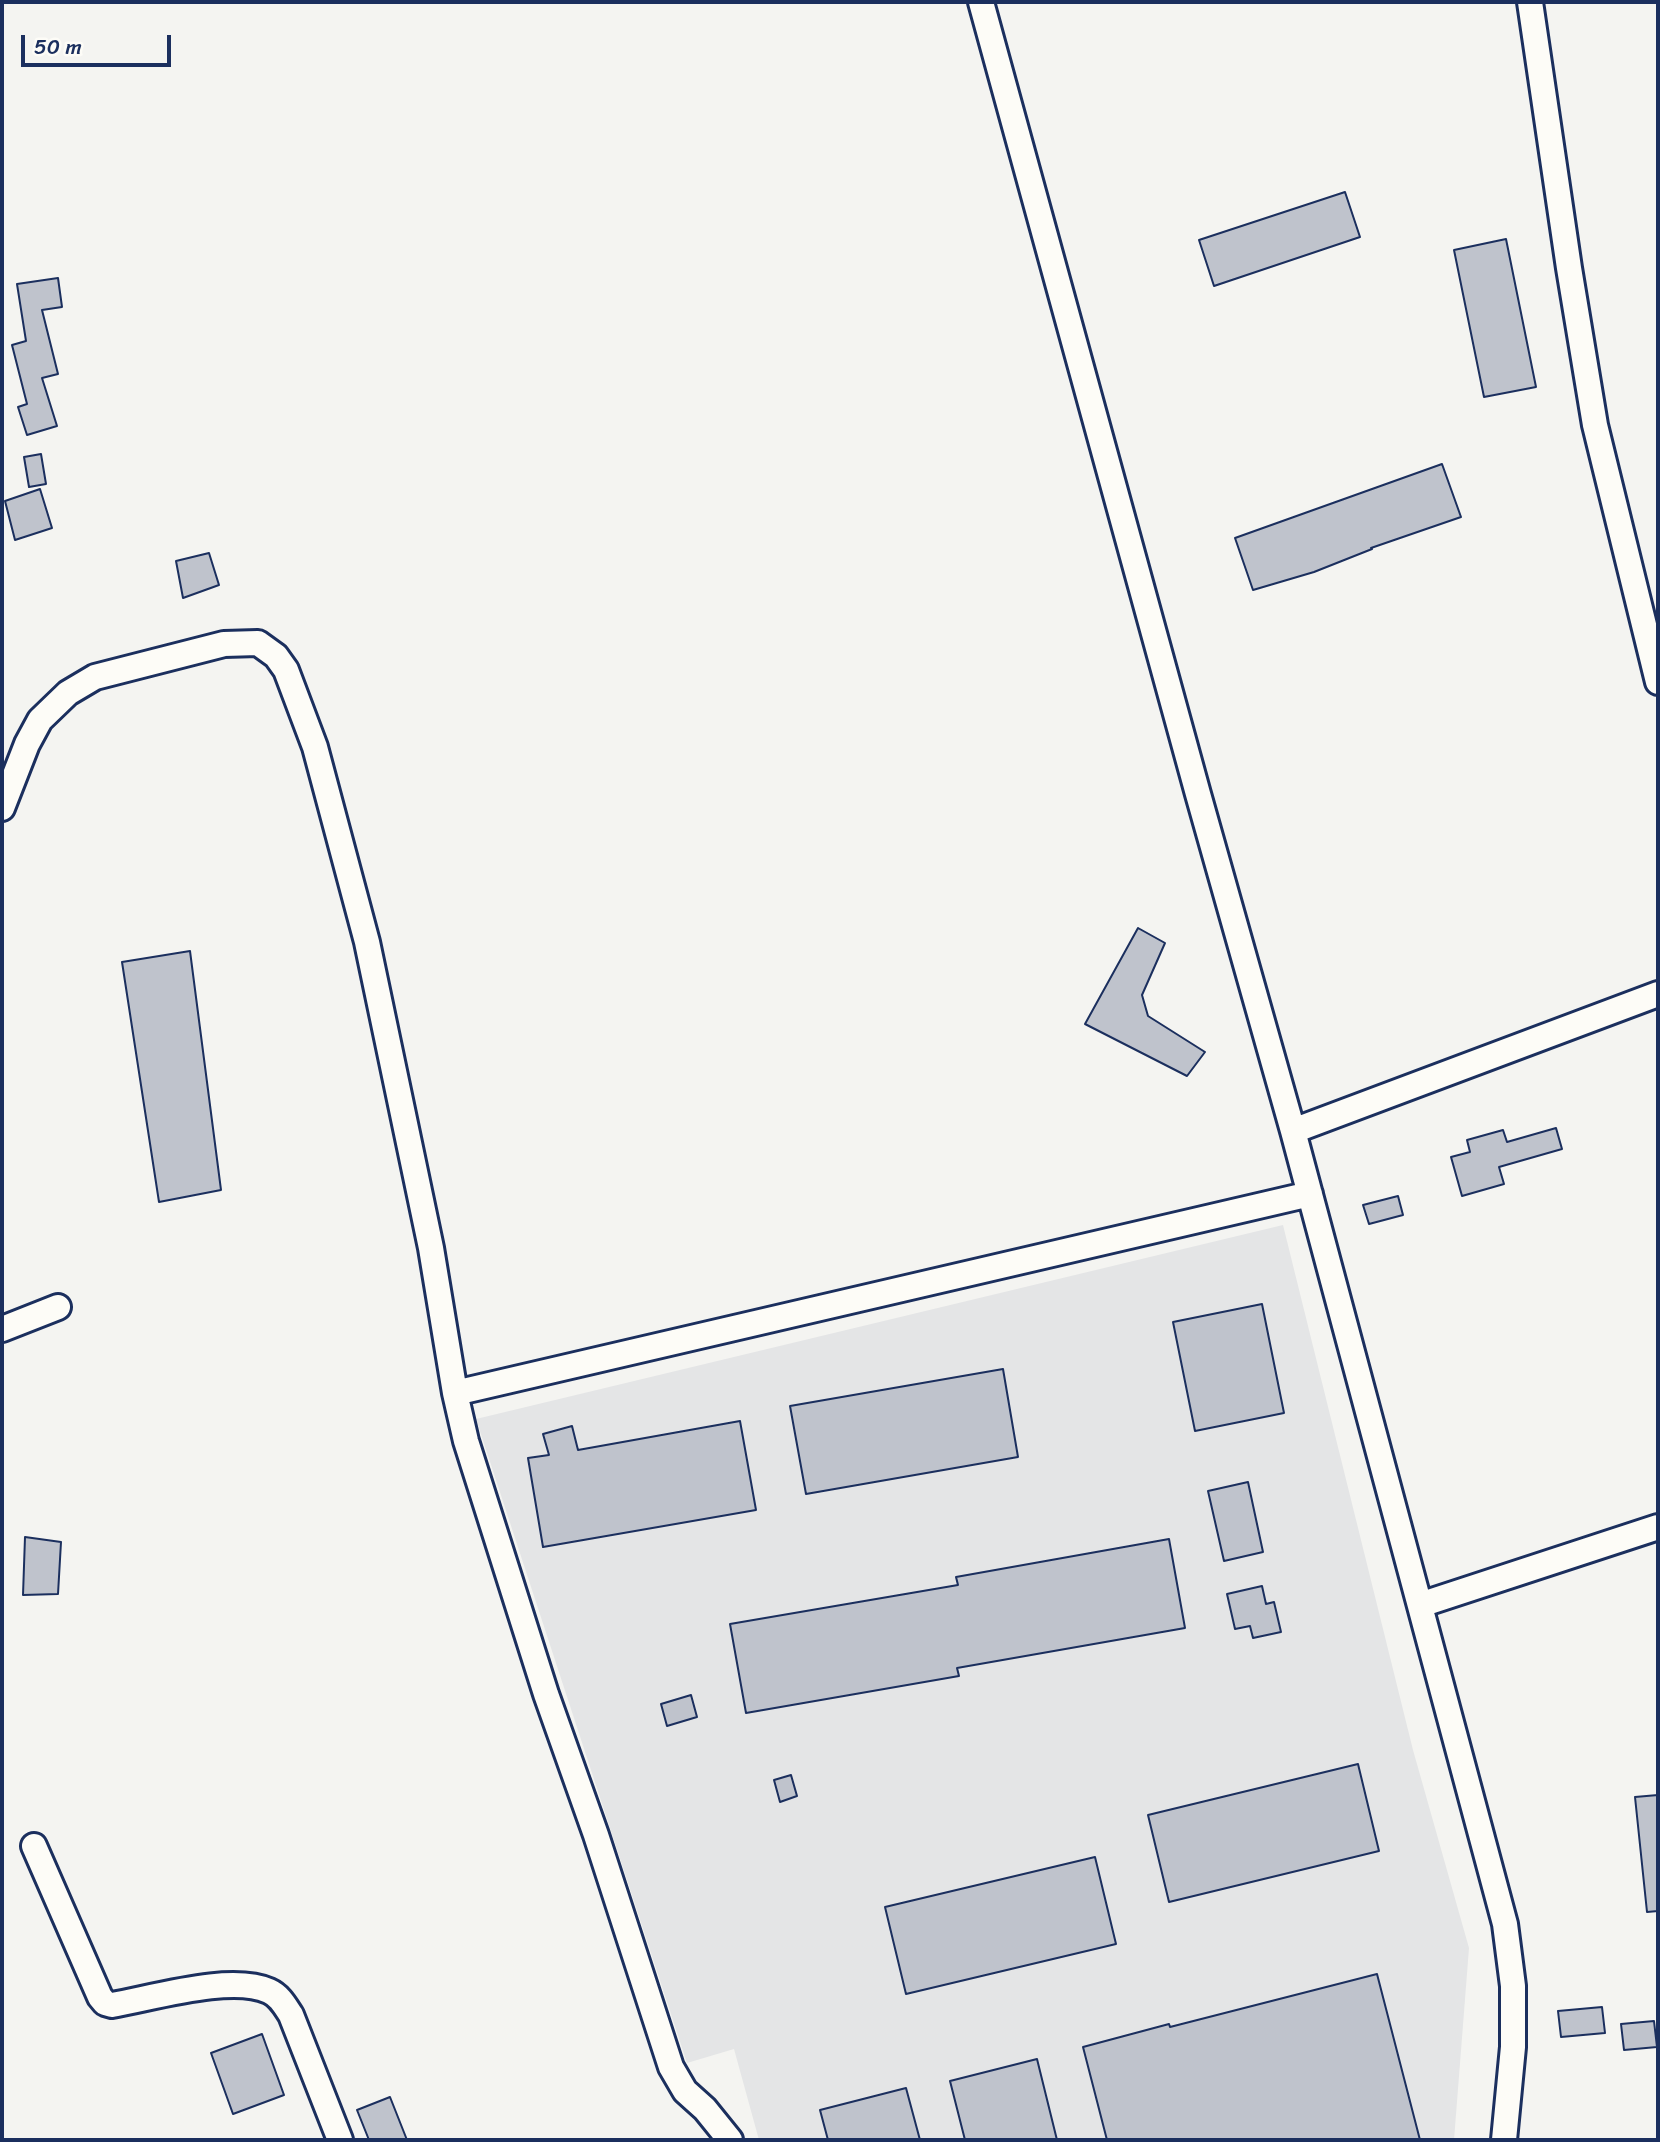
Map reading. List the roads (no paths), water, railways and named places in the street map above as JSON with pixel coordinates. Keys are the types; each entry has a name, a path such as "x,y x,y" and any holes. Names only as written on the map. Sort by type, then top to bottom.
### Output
{"street":[{"path":"981,2 1293,1131 1504,1924 1513,1986 1513,2047 1504,2140"},
{"path":"1530,2 1595,425 1658,682"},
{"path":"2,808 27,744 40,720 68,693 95,677 224,644 258,643 276,656 286,670 315,747 367,942 431,1248 455,1393 466,1441 546,1694 596,1835 671,2067 685,2091 705,2109 730,2140"},
{"path":"1293,1131 1658,994"},
{"path":"455,1393 1310,1194"},
{"path":"2,1329 58,1307"},
{"path":"1420,1605 1658,1527"},
{"path":"34,1846 105,2003 238,1985 271,1992 282,2001 291,2015 340,2140"}]}
